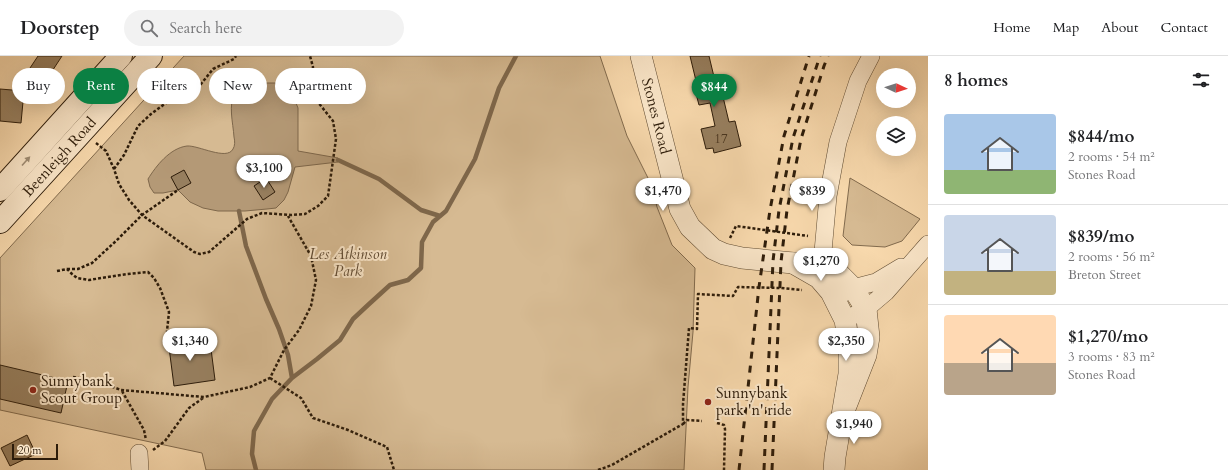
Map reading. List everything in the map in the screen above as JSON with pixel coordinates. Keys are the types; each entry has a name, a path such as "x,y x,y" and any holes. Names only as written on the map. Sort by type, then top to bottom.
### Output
{"main road":[{"name":"Beenleigh Road","path":"0,190 121,56"},
{"name":"Beenleigh Road","path":"0,222 151,56"}],"street":[{"name":"Stones Road","path":"641,56 680,209 690,227 713,249 724,254 742,258 793,263 822,262"},
{"path":"834,470 842,416 866,355 869,337 866,309 853,288 838,273 822,262 828,196 838,142 858,81 871,56"},
{"path":"845,320 866,309 886,292 928,244"},
{"path":"835,299 853,288 876,282 913,260"},
{"name":"Stones Road","path":"793,263 819,278 831,292 845,320 849,345 849,374 842,416"},
{"path":"140,470 145,453"}],"path":[{"path":"114,168 124,155 138,126 151,114 166,103 188,94 201,84 213,69 234,59 236,56"},
{"path":"83,131 106,151 114,168 119,184 129,200 142,215 194,252 200,254 208,252 247,219 262,213 287,215 305,214 318,206 328,196 336,139 333,121 317,101 311,84 313,67 310,56"},
{"path":"57,271 78,268 92,263 142,215 178,190"},
{"path":"73,377 100,382 122,390 204,397 250,387 270,378 284,350 299,330 311,306 316,280 311,256 287,215"},
{"path":"724,254 736,226 812,236"},
{"path":"67,269 77,278 89,280 148,272 160,288 169,312 167,331 170,342"},
{"path":"683,424 683,404 689,328 697,329 698,294 733,296 738,287 781,288 807,291"},
{"path":"270,378 301,398 313,418 348,430 387,447 394,470"},
{"path":"122,390 144,430 145,453 165,441 189,408 204,397"},
{"path":"598,470 618,462 683,424 687,420 702,421"},
{"path":"717,423 724,425 725,429 724,470"}],"green space":[{"name":"Les Atkinson Park","path":"184,56 600,56 627,136 652,186 657,207 672,245 695,268 693,332 688,387 684,470 206,470 202,453 0,410 0,258 140,104 201,104 201,68 173,68"},
{"path":"850,178 920,219 902,241 885,247 852,245 843,236"}],"shaded area":[{"path":"267,83 275,83 275,104 296,104 298,108 298,151 338,158 338,162 295,167 288,192 284,200 276,208 245,211 218,211 203,208 190,202 178,190 154,193 150,187 148,179 159,163 175,150 181,147 192,146 219,153 225,153 230,152 233,149 235,143 232,104 267,104"}],"building":[{"path":"38,56 62,56 54,68 30,68"},
{"path":"690,56 709,56 715,81 719,80 729,122 735,121 741,146 714,153 713,148 706,149 701,129 715,126 710,103 699,105 694,86 697,85"},
{"path":"0,89 12,90 12,104 23,104 21,123 0,121"},
{"path":"184,170 191,183 178,190 171,177"},
{"path":"266,178 275,192 263,200 254,186"},
{"path":"167,332 211,349 215,380 174,386"},
{"name":"Sunnybank Scout Group","path":"0,365 68,381 61,413 0,399"},
{"path":"27,435 36,454 10,466 1,448"}],"waterway":[{"path":"256,470 252,454 254,431 272,399 292,378 340,340 353,319 390,285 408,280 421,268 422,242 433,222 446,211 475,159 499,88 516,56"},
{"path":"338,160 379,179 421,210 440,216"},
{"path":"239,211 246,246 279,329 288,355 292,378"}],"railway":[{"path":"739,470 759,287 770,210 784,136 809,56"},
{"path":"764,470 773,261 779,210 793,138 820,56"},
{"path":"772,470 781,262 787,210 801,139 828,56"}],"place":[{"name":"Sunnybank Scout Group","path":"33,390"},
{"name":"Sunnybank park 'n' ride","path":"708,402"}]}
